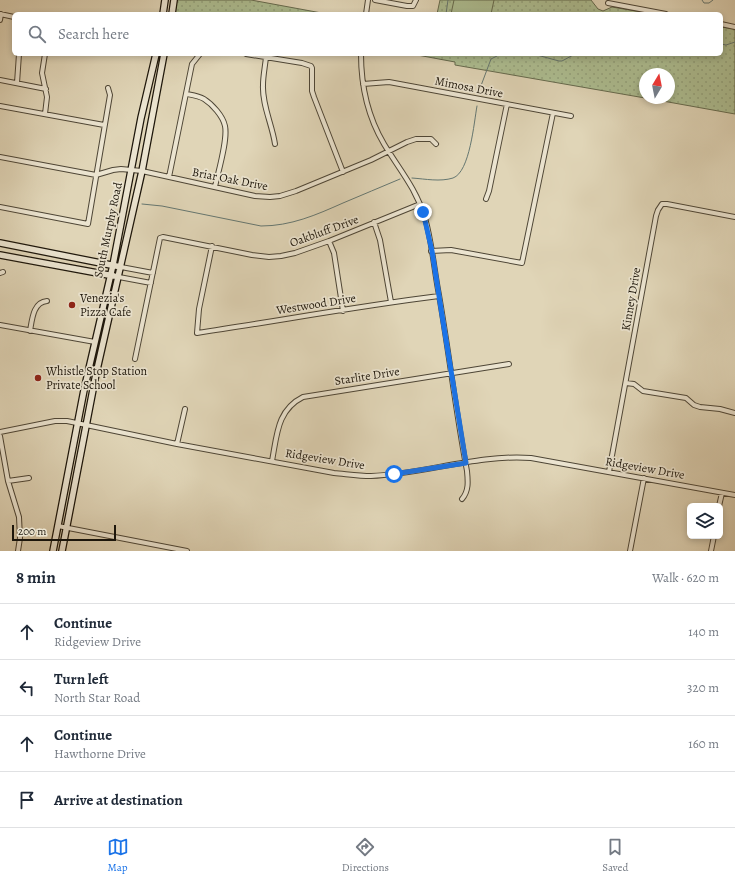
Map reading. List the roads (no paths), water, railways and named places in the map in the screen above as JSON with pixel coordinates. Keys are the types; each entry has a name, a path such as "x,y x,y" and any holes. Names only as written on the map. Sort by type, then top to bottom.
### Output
{"main road":[{"path":"163,12 166,0"},
{"path":"172,12 174,0"},
{"name":"South Murphy Road","path":"53,551 95,342 113,265 141,118 156,56"},
{"name":"South Murphy Road","path":"62,551 96,374 142,171 164,56"},
{"path":"150,82 158,84"},
{"path":"0,243 121,266"},
{"path":"0,255 119,277"}],"street":[{"path":"366,12 368,0"},
{"path":"375,0 407,6 414,6 416,0"},
{"path":"608,3 655,12"},
{"path":"0,20 1,14 12,16"},
{"path":"723,24 735,27"},
{"path":"17,83 19,56"},
{"path":"45,56 42,73 46,89 47,102 45,114"},
{"path":"169,177 192,64 198,56"},
{"path":"259,56 309,64 312,68 312,91 343,172"},
{"path":"361,56 363,84 376,130 388,151 408,180 420,204 425,220 432,251 468,478 467,490 462,499"},
{"path":"266,57 263,85 264,98 275,144"},
{"path":"0,80 46,89"},
{"name":"Mimosa Drive","path":"363,84 389,82 571,116"},
{"path":"0,207 88,224 110,95 108,88"},
{"path":"187,94 203,98 208,102 220,116 225,125 225,136 215,187"},
{"path":"486,199 490,191 507,104"},
{"path":"0,106 104,125"},
{"path":"432,251 451,250 522,263 553,113"},
{"name":"Briar Oak Drive","path":"96,175 113,170 142,171 255,196 270,197 280,196 296,191 371,160 416,138 431,139 436,144"},
{"path":"0,157 96,175"},
{"name":"Oakbluff Drive","path":"153,273 160,238 163,237 252,255 275,256 295,253 329,241 420,204"},
{"name":"Kinney Drive","path":"609,472 656,216 659,207 662,204 667,204 735,217"},
{"path":"374,222 380,240 391,302"},
{"path":"329,241 334,253 342,311"},
{"name":"Westwood Drive","path":"212,246 199,309 197,333 391,302 439,296"},
{"path":"121,266 153,273 135,359"},
{"path":"119,277 151,283"},
{"path":"30,331 36,308 40,302 47,301"},
{"path":"0,325 95,342"},
{"name":"Starlite Drive","path":"272,460 282,416 291,404 303,397 509,364"},
{"path":"626,383 634,384 643,391 686,398 694,405 700,407 720,409 735,413"},
{"path":"177,444 185,409"},
{"name":"Ridgeview Drive","path":"0,432 55,421 67,421 177,444 272,460 334,473 370,476 387,475 502,458 542,459 735,495"},
{"path":"0,436 8,481 19,517 20,538 18,551"},
{"path":"8,481 29,478"},
{"path":"630,551 644,478"},
{"path":"720,503 722,493"},
{"path":"58,526 187,551"},
{"path":"711,551 713,539"}],"waterway":[{"path":"446,12 448,0"},
{"path":"702,0 704,3 709,3 713,0"},
{"path":"723,44 735,42"},
{"path":"479,91 491,59 497,56"},
{"path":"541,56 559,61 571,56"},
{"path":"412,178 443,180 453,178 459,174 464,166 470,146 477,106"},
{"path":"142,204 162,206 261,226 272,226 313,216 400,179"}],"place":[{"name":"Venezia's Pizza Cafe","path":"72,305"},
{"name":"Whistle Stop Station Private School","path":"38,378"}]}
